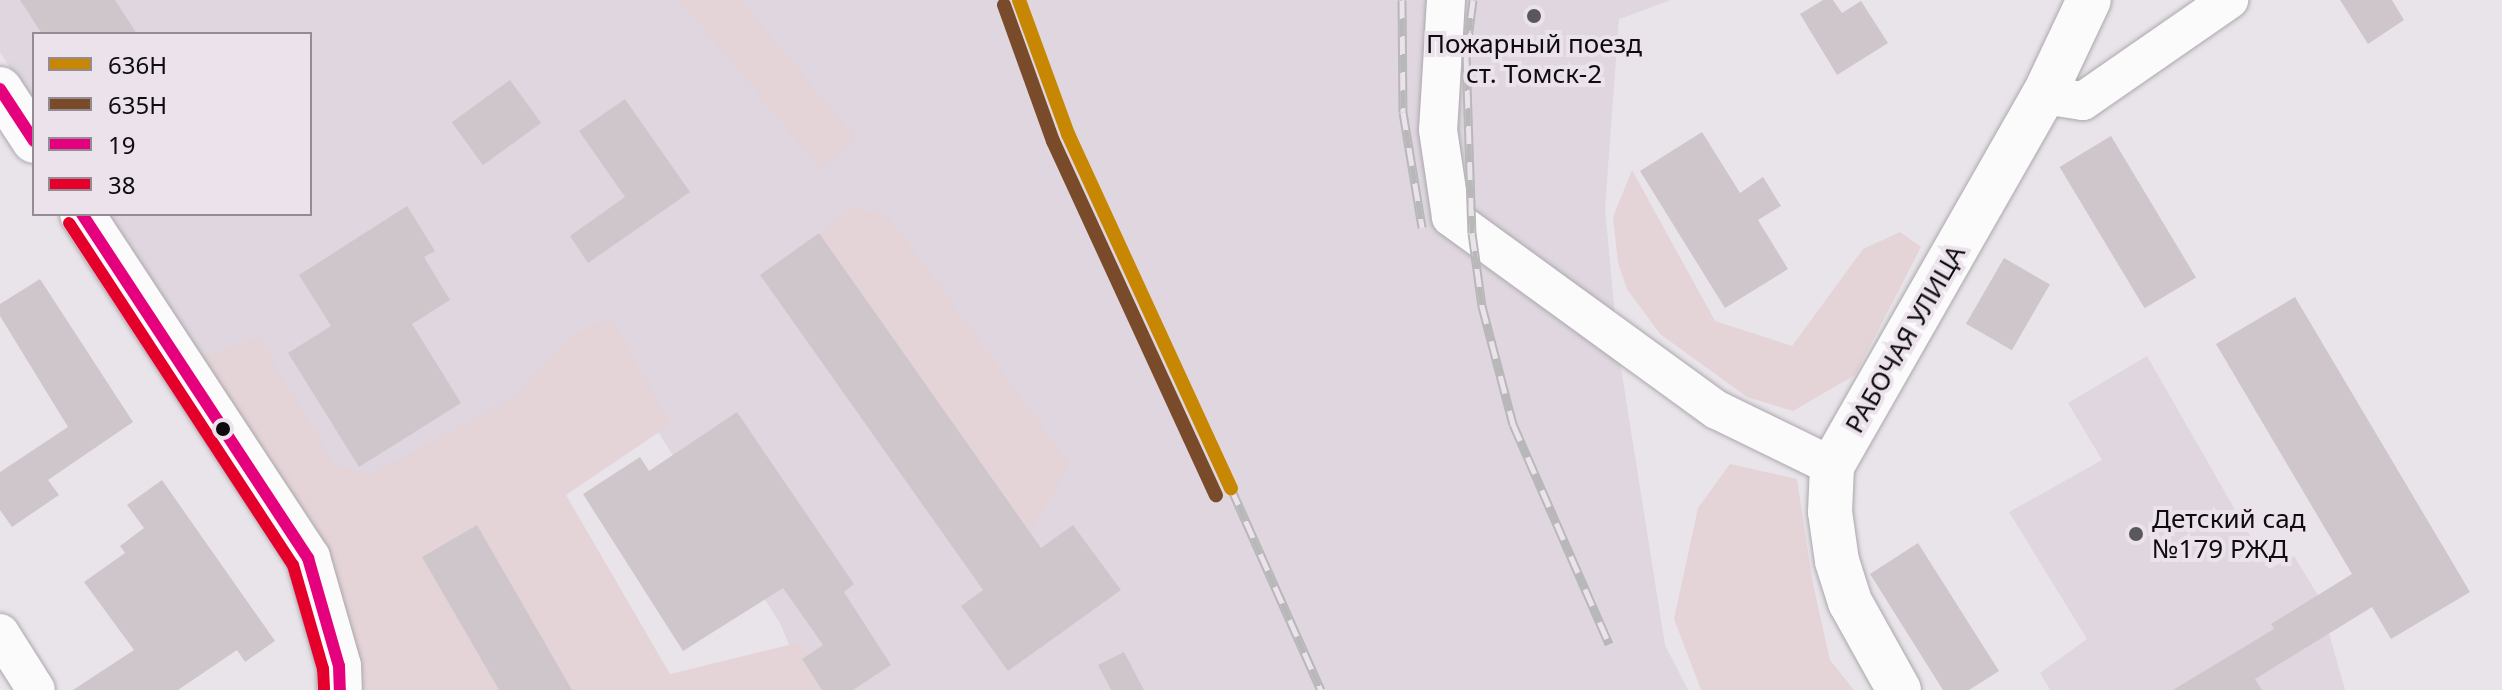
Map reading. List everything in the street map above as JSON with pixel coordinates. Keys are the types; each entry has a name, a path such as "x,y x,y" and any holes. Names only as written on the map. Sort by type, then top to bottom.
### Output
{"street":[{"path":"1446,0 1438,130 1451,217 1717,410 1832,466"},
{"name":"РАБОЧАЯ УЛИЦА","path":"1899,690 1850,602 1837,561 1830,512 1832,466 2044,95 2089,0"},
{"path":"2044,95 2083,101 2229,0"},
{"path":"0,89 32,138"},
{"path":"83,216 308,558 339,666 340,690"},
{"path":"0,633 36,690"}],"shaded area":[{"path":"0,0 1671,0 1619,19 1605,208 1618,349 1665,645 1688,690 808,690 780,623 610,357 316,537 106,216 312,216 312,32 32,32 32,102 0,52"},
{"path":"680,0 741,0 856,139 820,169"},
{"path":"1632,170 1715,321 1792,346 1863,249 1900,232 1921,247 1855,375 1793,411 1747,397 1660,334 1627,289 1618,263 1613,217"},
{"path":"855,207 890,218 1070,464 1031,533 819,233"},
{"path":"611,317 671,424 566,495 670,674 801,642 823,690 355,690 199,358 259,337 334,464 370,475 513,398 573,334"},
{"name":"Детский сад №179 РЖД","path":"2147,356 2269,569 2294,556 2338,628 2329,633 2345,690 2050,690 2040,673 2087,639 2009,512 2102,460 2068,403"},
{"path":"1730,464 1797,479 1813,584 1830,660 1854,690 1701,690 1674,619 1698,508"}],"building":[{"path":"20,0 115,0 136,32 41,32"},
{"path":"1823,0 1833,0 1842,13 1861,1 1888,43 1837,75 1800,14"},
{"path":"2340,0 2392,0 2404,20 2368,44"},
{"path":"510,80 541,123 483,165 452,122"},
{"path":"625,99 690,192 588,263 570,236 625,197 579,131"},
{"path":"1702,132 1740,193 1763,177 1781,206 1758,220 1788,269 1725,308 1640,171"},
{"path":"2111,136 2196,277 2145,308 2060,167"},
{"path":"407,206 435,251 424,257 450,300 412,324 461,403 359,467 288,353 331,326 299,275"},
{"path":"819,233 1041,548 1073,525 1121,590 1008,671 961,606 983,590 760,275"},
{"path":"2004,258 2050,284 2012,350 1966,324"},
{"path":"40,279 133,422 48,480 59,495 12,527 0,510 0,472 68,427 0,316 0,304"},
{"path":"2295,297 2470,592 2391,639 2372,607 2255,679 2262,690 2173,690 2274,629 2271,624 2352,574 2216,344"},
{"path":"737,412 854,584 844,592 891,665 853,690 822,690 802,659 823,645 783,588 683,651 583,494 640,457 649,471"},
{"path":"162,480 275,641 245,662 237,650 178,690 73,690 134,650 84,582 125,553 120,546 144,528 127,505"},
{"path":"477,525 572,690 499,690 422,557"},
{"path":"1918,543 1999,671 1969,690 1943,690 1870,574"},
{"path":"1124,652 1144,690 1111,690 1098,665"}],"railway":[{"path":"1402,0 1403,112 1422,227"},
{"path":"1473,0 1466,54 1472,233 1482,306 1513,424 1609,644"},
{"path":"1231,488 1321,690"}],"transit line":[{"name":"636Н","path":"1019,0 1068,134 1231,488"},
{"name":"635Н","path":"1004,5 1053,141 1216,495"},
{"name":"19","path":"0,89 32,138"},
{"name":"19","path":"83,216 308,558 339,666 340,690"},
{"name":"38","path":"69,223 293,565 323,669 324,690"}],"place":[{"name":"Пожарный поезд ст. Томск-2","path":"1534,16"},
{"name":"Детский сад №179 РЖД","path":"2136,534"}]}
